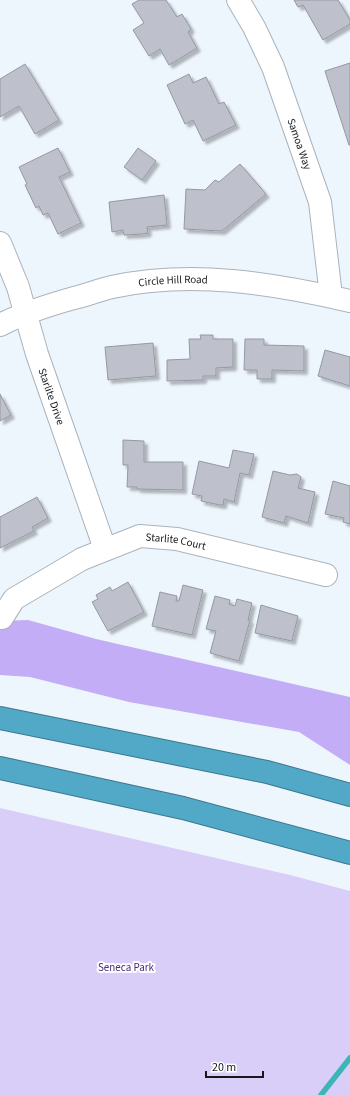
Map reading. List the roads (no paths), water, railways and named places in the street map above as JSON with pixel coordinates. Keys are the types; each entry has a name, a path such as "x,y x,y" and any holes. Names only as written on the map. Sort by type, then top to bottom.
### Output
{"highway":[{"path":"0,718 267,772 350,795"},
{"path":"0,768 183,808 350,853"}],"street":[{"name":"Samoa Way","path":"238,0 254,27 272,67 320,202 341,299"},
{"name":"Starlite Drive","path":"0,243 18,287 37,354 105,549"},
{"name":"Circle Hill Road","path":"0,325 26,314 112,288 179,280 223,280 264,284 341,299"},
{"name":"Starlite Court","path":"1,618 14,599 82,559 140,536 177,539 326,575"}],"waterway":[{"path":"321,1095 350,1058"}],"park label":[{"name":"Seneca Park","path":"126,967"}]}
